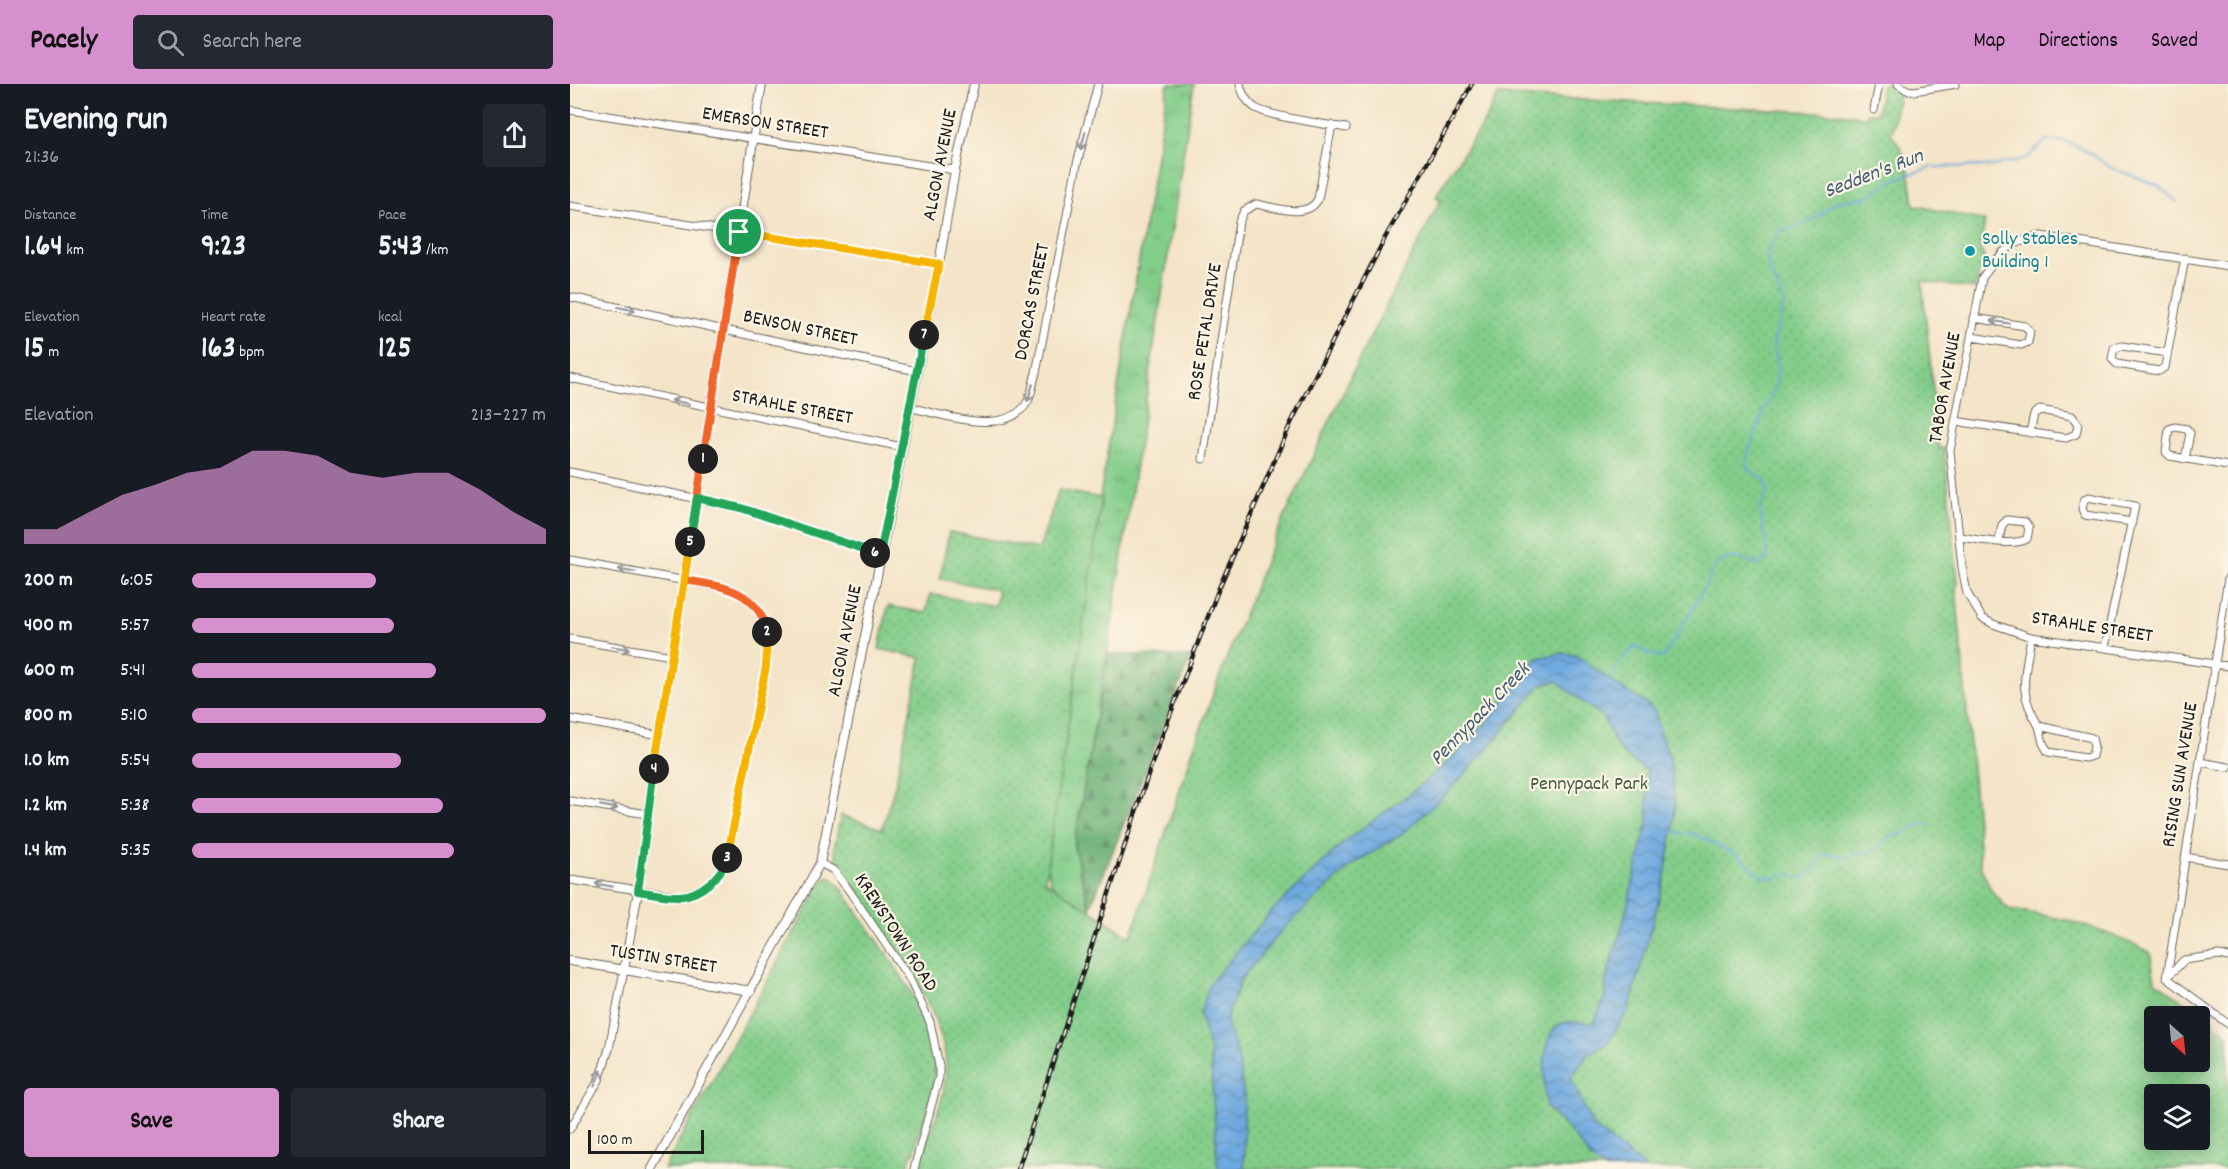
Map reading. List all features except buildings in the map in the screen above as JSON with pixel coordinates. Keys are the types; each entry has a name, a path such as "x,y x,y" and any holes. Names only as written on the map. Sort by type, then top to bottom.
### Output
{"street":[{"path":"570,1129 599,1080 609,1049 624,970 762,84"},
{"name":"ALGON AVENUE","path":"652,1169 820,863 939,264 955,170 974,84"},
{"name":"DORCAS STREET","path":"909,407 996,422 1017,413 1028,401 1036,374 1077,164 1098,84"},
{"path":"1874,110 1879,84"},
{"path":"1898,84 1907,90 1914,91 1956,84"},
{"path":"1241,87 1245,98 1256,108 1269,113 1346,128"},
{"name":"EMERSON STREET","path":"570,110 955,170"},
{"name":"ROSE PETAL DRIVE","path":"1203,459 1239,222 1244,211 1256,204 1300,211 1309,210 1315,206 1332,125"},
{"path":"570,206 939,264"},
{"name":"TABOR AVENUE","path":"1968,593 1962,567 1950,451 1982,278 1999,255 2020,240 2041,236 2185,258"},
{"path":"2167,353 2122,346 2114,348 2112,359 2117,364 2159,371 2165,367 2185,258 2228,266"},
{"name":"BENSON STREET","path":"570,297 917,371"},
{"path":"1972,337 2021,345 2028,342 2030,332 2025,326 1974,318"},
{"name":"STRAHLE STREET","path":"570,378 902,447"},
{"path":"1955,421 2030,433 2066,438 2076,434 2078,424 2072,416 2040,410 2034,414 2030,433"},
{"path":"2185,459 2190,433 2187,429 2175,427 2169,429 2166,452 2170,456 2185,459 2228,466"},
{"path":"570,472 741,508 880,554"},
{"path":"2106,647 2132,522 2135,506 2088,497 2084,500 2082,509 2085,515 2132,522"},
{"path":"1959,537 1999,541 2020,543 2027,539 2029,528 2025,522 2007,520 2002,525 1999,541"},
{"path":"570,560 731,589 747,597 760,611 767,630 766,667 725,864 716,878 691,894 681,896 570,880"},
{"name":"RISING SUN AVENUE","path":"2167,978 2228,578"},
{"name":"STRAHLE STREET","path":"1968,593 1982,618 2031,637 2228,666"},
{"path":"2031,637 2024,680 2024,696 2039,726 2043,743 2048,752 2085,758 2092,756 2094,747 2092,738 2039,726"},
{"path":"570,639 672,656"},
{"path":"570,719 660,735"},
{"path":"2200,762 2228,767"},
{"path":"570,801 647,814"},
{"path":"2185,857 2228,864"},
{"name":"KREWSTOWN ROAD","path":"820,863 833,870 884,940 909,978 930,1022 939,1077 914,1169"},
{"path":"2228,957 2219,955 2184,960 2167,978 2228,1024"},
{"name":"TUSTIN STREET","path":"570,961 751,991"}],"green space":[{"path":"1168,84 1194,84 1107,654 1074,847 1090,908 1071,974 1045,856 1099,503"},
{"name":"Pennypack Park","path":"1882,84 1892,84 1900,90 1891,134 1905,158 1914,205 1985,221 1980,249 1986,260 1979,273 1975,289 1922,281 1939,449 1944,448 1958,583 1956,588 1981,868 1992,891 2009,910 2082,925 2150,952 2155,981 2189,1006 2144,1006 2144,1072 2210,1072 2210,1021 2228,1034 2228,1169 920,1169 924,1157 922,1156 944,1091 946,1068 943,1043 934,1016 920,988 886,932 836,859 834,848 841,815 882,829 895,786 921,658 879,649 888,606 926,613 930,594 995,606 998,590 940,579 949,532 1039,549 1059,490 1102,498 1045,881 1131,937 1193,750 1223,667 1276,535 1359,359 1441,199 1436,197 1440,188 1486,119 1498,95 1850,114 1866,118 1867,113 1877,113"},
{"path":"1107,654 1191,657 1090,908 1074,847"},
{"path":"830,877 846,894 895,965 917,1005 932,1045 935,1064 932,1094 915,1153 912,1153 907,1169 664,1169 820,885 824,879"}],"water":[{"path":"1563,653 1577,656 1650,706 1655,712 1660,734 1670,758 1675,800 1674,825 1664,881 1629,1010 1607,1044 1588,1054 1571,1078 1593,1126 1647,1169 1604,1169 1592,1160 1569,1130 1546,1107 1544,1072 1547,1046 1557,1027 1566,1022 1594,1023 1605,997 1606,980 1624,920 1648,820 1647,771 1625,756 1615,742 1602,715 1557,681 1541,685 1449,791 1401,835 1353,864 1282,930 1241,979 1226,1020 1238,1056 1244,1097 1244,1169 1218,1169 1210,1051 1200,1014 1210,983 1272,911 1343,843 1403,799 1449,761 1488,721 1537,658"}],"waterway":[{"name":"Sedden's Run","path":"1606,679 1636,646 1651,655 1664,657 1715,566 1727,558 1739,558 1758,565 1768,557 1760,508 1768,491 1765,480 1749,470 1747,457 1764,410 1774,391 1779,367 1773,345 1784,303 1769,269 1766,254 1780,230 1799,227 1836,202 1867,197 1894,180 1931,167 1993,166 2027,158 2046,140 2068,142 2092,154 2109,167 2159,186 2177,202"},
{"path":"1672,832 1695,834 1735,854 1762,876 1775,878 1784,874 1803,878 1827,854 1850,857 1858,853 1872,852 1891,835 1896,836 1921,824 1932,825"}],"railway":[{"path":"1018,1169 1155,754 1219,588 1290,425 1386,236 1472,84"}],"place":[{"name":"Solly Stables Building 1","path":"1970,251"}],"route":[{"path":"739,232 717,369 697,498 684,580 731,589 747,597 760,611 767,630 766,667 725,864 716,878 691,894 681,896 638,891 647,814 660,735 690,541 697,498 741,508 880,554 939,264 739,232"}],"water label":[{"name":"Pennypack Creek","path":"1481,715"}]}
